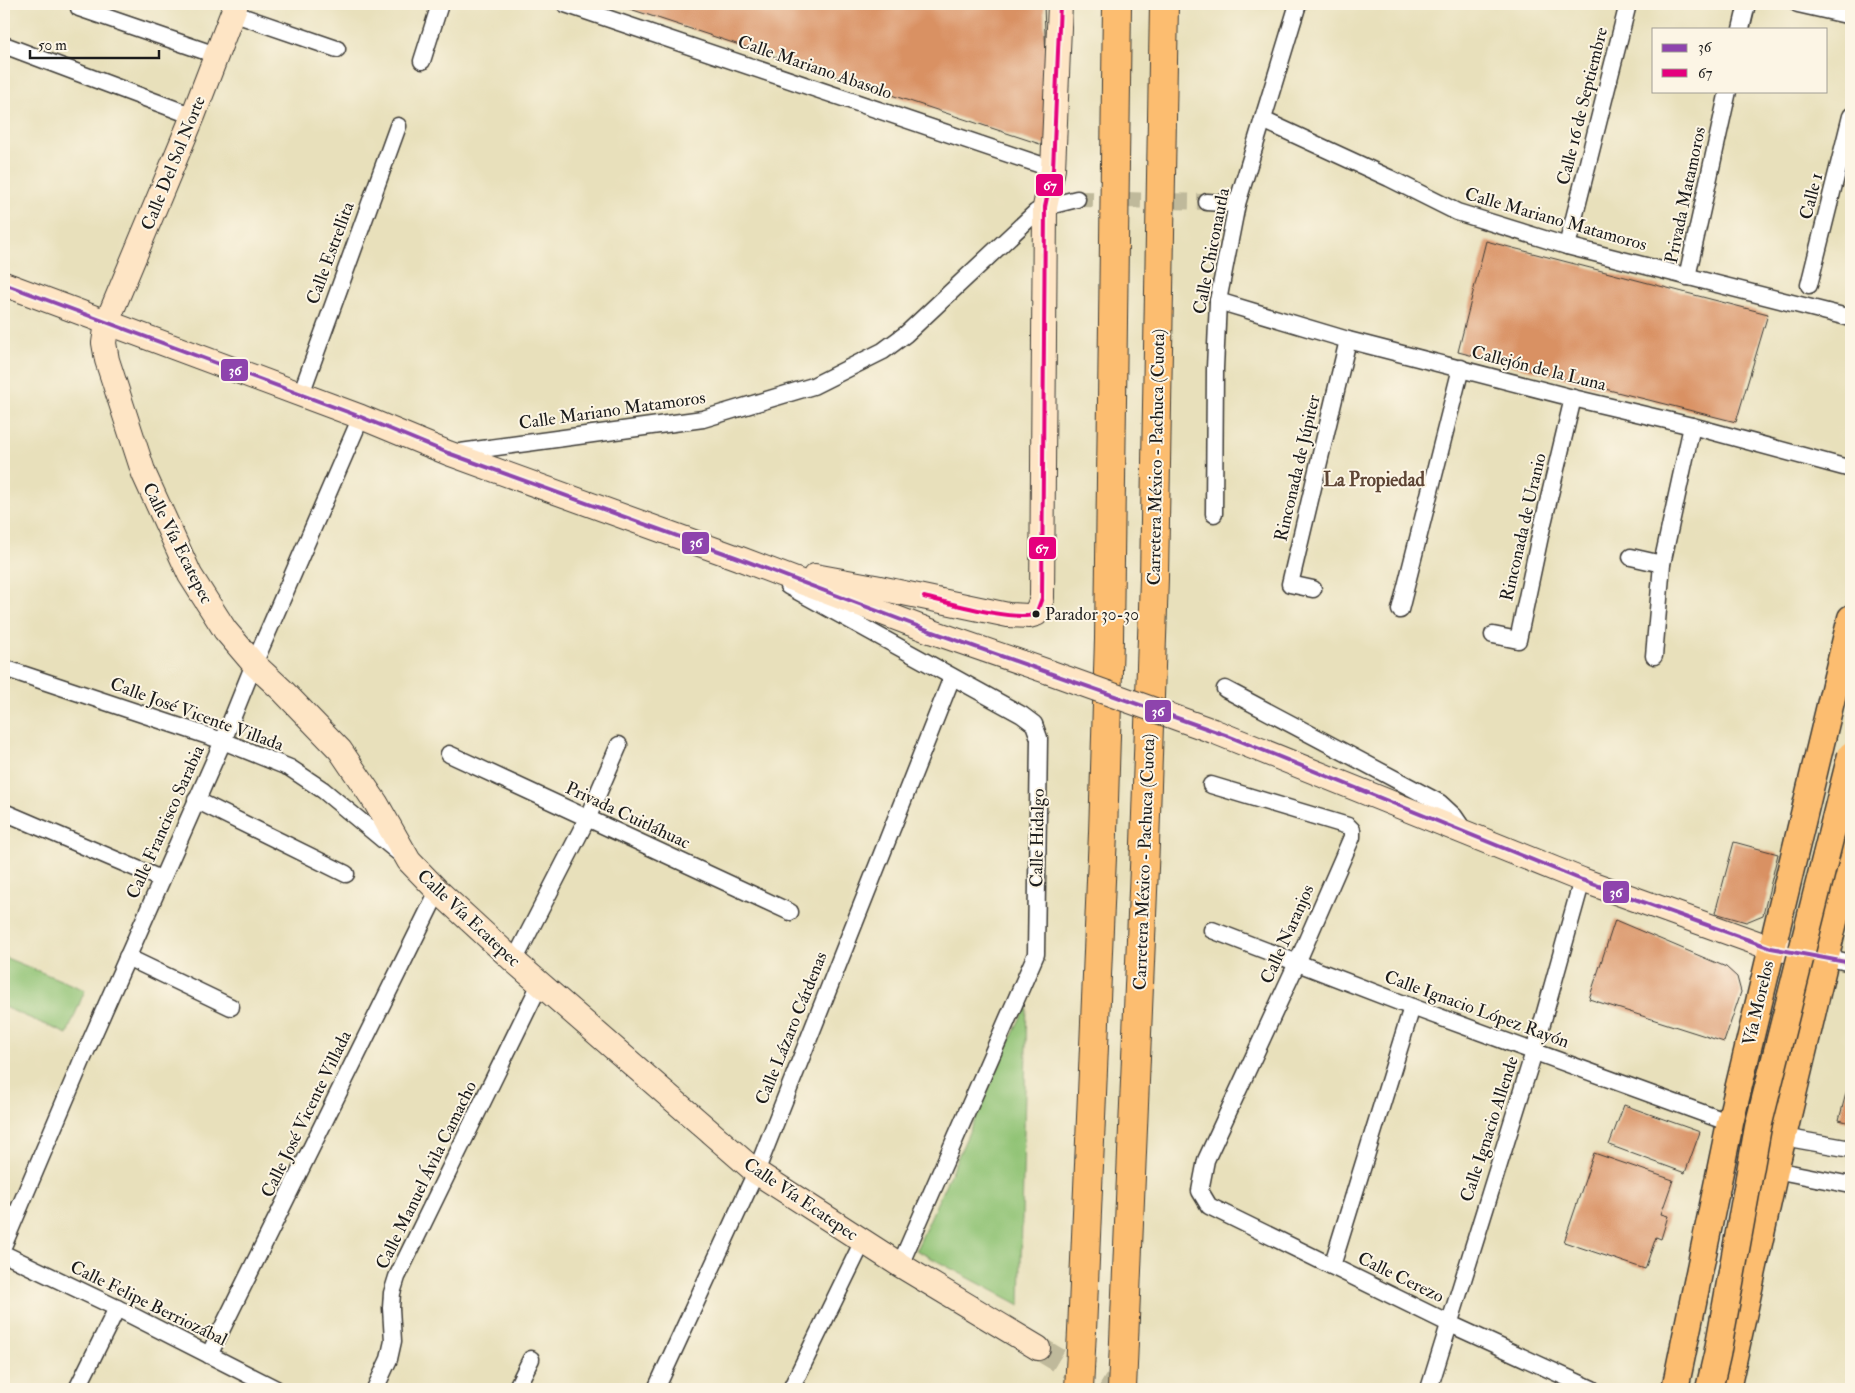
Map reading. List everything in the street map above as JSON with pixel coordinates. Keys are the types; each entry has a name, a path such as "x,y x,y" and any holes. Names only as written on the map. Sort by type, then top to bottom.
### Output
{"highway":[{"path":"1079,1389 1109,638 1117,4"},
{"name":"Carretera México - Pachuca (Cuota)","path":"1122,1389 1144,874 1154,578 1164,4"}],"main road":[{"path":"747,562 1008,616 1036,614 1042,598 1045,207 1053,169 1060,4"},
{"name":"Calle Del Sol Norte","path":"107,322 193,116 234,9"},
{"path":"4,284 301,394 448,454 747,562 933,632 1213,731 1582,880 1771,948 1826,956"},
{"name":"Calle Vía Ecatepec","path":"107,322 104,344 106,360 144,474 190,575 225,630 254,664 340,750 376,803 409,861 438,891 514,961 756,1172 900,1265 1038,1348"},
{"name":"Vía Morelos","path":"1674,1389 1730,1123 1851,618"},
{"path":"1708,1389 1717,1355 1758,1127 1851,755"},
{"path":"1727,1389 1774,1170 1851,850"}],"street":[{"path":"422,61 440,4"},
{"name":"Calle Mariano Abasolo","path":"565,4 1053,169"},
{"name":"Calle Chiconautla","path":"1214,514 1215,368 1218,301 1238,204 1298,4"},
{"name":"Calle 16 de Septiembre","path":"1567,246 1628,4"},
{"path":"1741,28 1747,4"},
{"path":"1798,4 1851,16"},
{"path":"79,8 216,55"},
{"path":"234,9 337,49"},
{"path":"4,45 193,116"},
{"name":"Privada Matamoros","path":"1687,277 1728,92"},
{"name":"Calle 1","path":"1809,285 1851,116"},
{"name":"Calle Mariano Matamoros","path":"1263,120 1457,212 1567,246 1851,318"},
{"name":"Calle Estrellita","path":"301,394 398,126"},
{"path":"1045,207 1077,199"},
{"path":"1207,202 1238,204"},
{"name":"Calle Mariano Matamoros","path":"448,454 702,419 813,386 883,351 906,334 1014,232 1036,212 1045,207"},
{"name":"Callejón de la Luna","path":"1218,301 1348,340 1692,426 1851,469"},
{"name":"Rinconada de Júpiter","path":"1312,589 1290,584 1348,340"},
{"path":"1400,610 1461,368"},
{"name":"Rinconada de Uranio","path":"1493,635 1518,640 1540,536 1574,398"},
{"name":"Calle Francisco Sarabia","path":"4,1244 127,957 223,741 254,664 361,417"},
{"path":"1654,656 1662,564 1692,426"},
{"path":"1631,557 1662,564"},
{"name":"Calle Hidalgo","path":"747,562 1022,715 1034,724 1039,738 1036,954 900,1265"},
{"name":"Calle José Vicente Villada","path":"4,668 223,741 290,768 323,790 409,861"},
{"name":"Calle Lázaro Cárdenas","path":"656,1389 756,1172 952,677"},
{"path":"1225,689 1440,803 1454,816 1465,832"},
{"path":"514,961 587,819 619,745"},
{"name":"Privada Cuitláhuac","path":"449,754 790,912"},
{"name":"Calle Naranjos","path":"1200,1191 1206,1160 1352,837 1352,830 1348,826 1211,785"},
{"path":"196,800 346,874"},
{"path":"4,812 161,879"},
{"name":"Calle Ignacio Allende","path":"1428,1389 1534,1052 1582,880"},
{"name":"Calle José Vicente Villada","path":"209,1355 438,891"},
{"name":"Calle Ignacio López Rayón","path":"1212,930 1412,1007 1730,1123"},
{"path":"1826,956 1851,963"},
{"path":"127,957 231,1007"},
{"name":"Calle Manuel Ávila Camacho","path":"375,1389 389,1359 393,1341 392,1293 398,1277 540,984"},
{"path":"1332,1266 1412,1007"},
{"path":"1782,1137 1851,1149"},
{"path":"1774,1170 1851,1185"},
{"name":"Calle Cerezo","path":"1200,1191 1209,1206 1448,1323 1592,1389"},
{"path":"791,1389 863,1241"},
{"name":"Calle Felipe Berriozábal","path":"4,1254 117,1308 276,1389"},
{"path":"77,1389 117,1308"},
{"path":"516,1389 531,1359"}],"green space":[{"path":"4,957 85,990 67,1034 4,1007"},
{"path":"1027,1003 1020,1305 916,1250"}],"building":[{"path":"615,4 1044,4 1049,147"},
{"path":"1486,241 1768,314 1736,422 1458,352"},
{"path":"1734,842 1778,854 1763,915 1746,922 1715,913"},
{"path":"1615,920 1726,967 1737,977 1741,992 1724,1042 1589,999"},
{"path":"1851,1074 1851,1123 1839,1120"},
{"path":"1624,1105 1700,1132 1685,1173 1609,1145"},
{"path":"1594,1153 1673,1180 1661,1214 1668,1216 1661,1239 1656,1237 1645,1269 1564,1242"}],"tunnel":[{"path":"1077,199 1207,202"},
{"path":"1038,1348 1107,1389"}],"transit line":[{"name":"67","path":"924,597 982,611 1013,616 1036,614 1042,598 1045,207 1053,169 1060,4"},
{"name":"36","path":"4,284 361,417 448,453 738,558 933,632 1228,736 1582,880 1771,948 1851,963"}],"place":[{"name":"Parador 30-30","path":"1036,614"}],"district":[{"name":"La Propiedad","path":"1374,479"}]}
